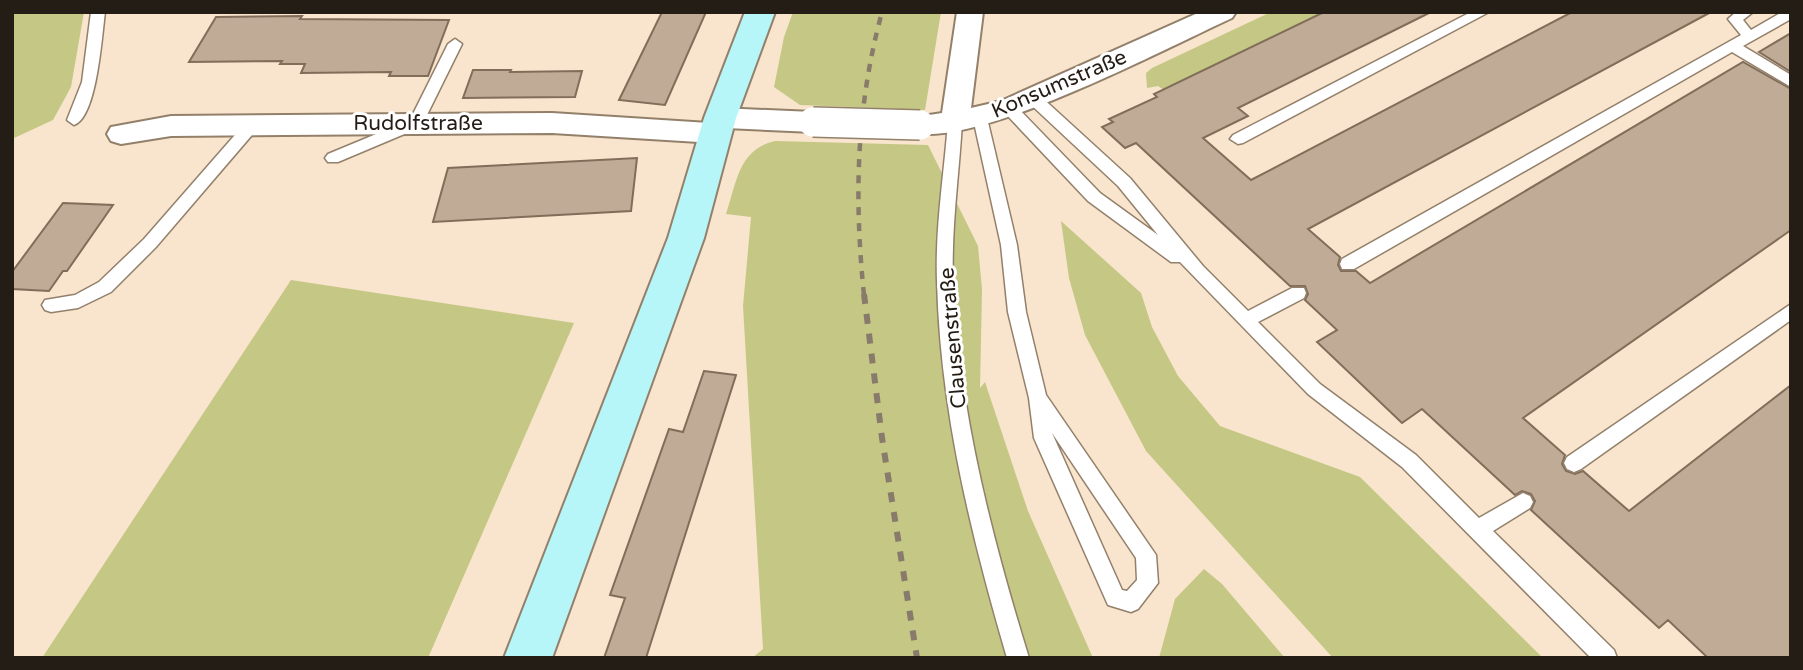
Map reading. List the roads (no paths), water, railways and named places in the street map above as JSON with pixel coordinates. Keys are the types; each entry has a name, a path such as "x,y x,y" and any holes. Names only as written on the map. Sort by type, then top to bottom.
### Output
{"street":[{"path":"528,658 686,238 717,125 760,12"},
{"name":"Clausenstraße","path":"968,120 970,12"},
{"name":"Konsumstraße","path":"717,125 813,122 920,125 968,120 1021,103 1223,12"},
{"name":"Rudolfstraße","path":"121,134 171,126 253,124 552,122 717,125"}],"lane":[{"path":"74,120 89,82 98,12"},
{"path":"1238,139 1482,12"},
{"path":"1746,12 1735,19 1749,36"},
{"path":"1348,264 1791,13"},
{"path":"333,158 416,123 425,98 440,80 455,44"},
{"path":"1732,46 1791,82"},
{"path":"1021,103 1094,197 1197,271"},
{"path":"1021,103 1124,182 1197,271 1314,389 1409,461 1606,658"},
{"path":"968,120 1009,245 1017,312 1038,398 1043,438 1115,598 1131,602 1148,583 1146,555 1038,398"},
{"name":"Clausenstraße","path":"968,120 945,279 953,383 986,552 1018,658"},
{"path":"51,305 78,301 105,287 150,243 253,124"},
{"path":"1245,320 1298,293"},
{"path":"1574,463 1791,311"},
{"path":"1477,530 1523,502"}],"railway":[{"path":"864,295 858,188 862,118 873,47 882,12"},
{"path":"864,294 882,438 917,658"}]}
